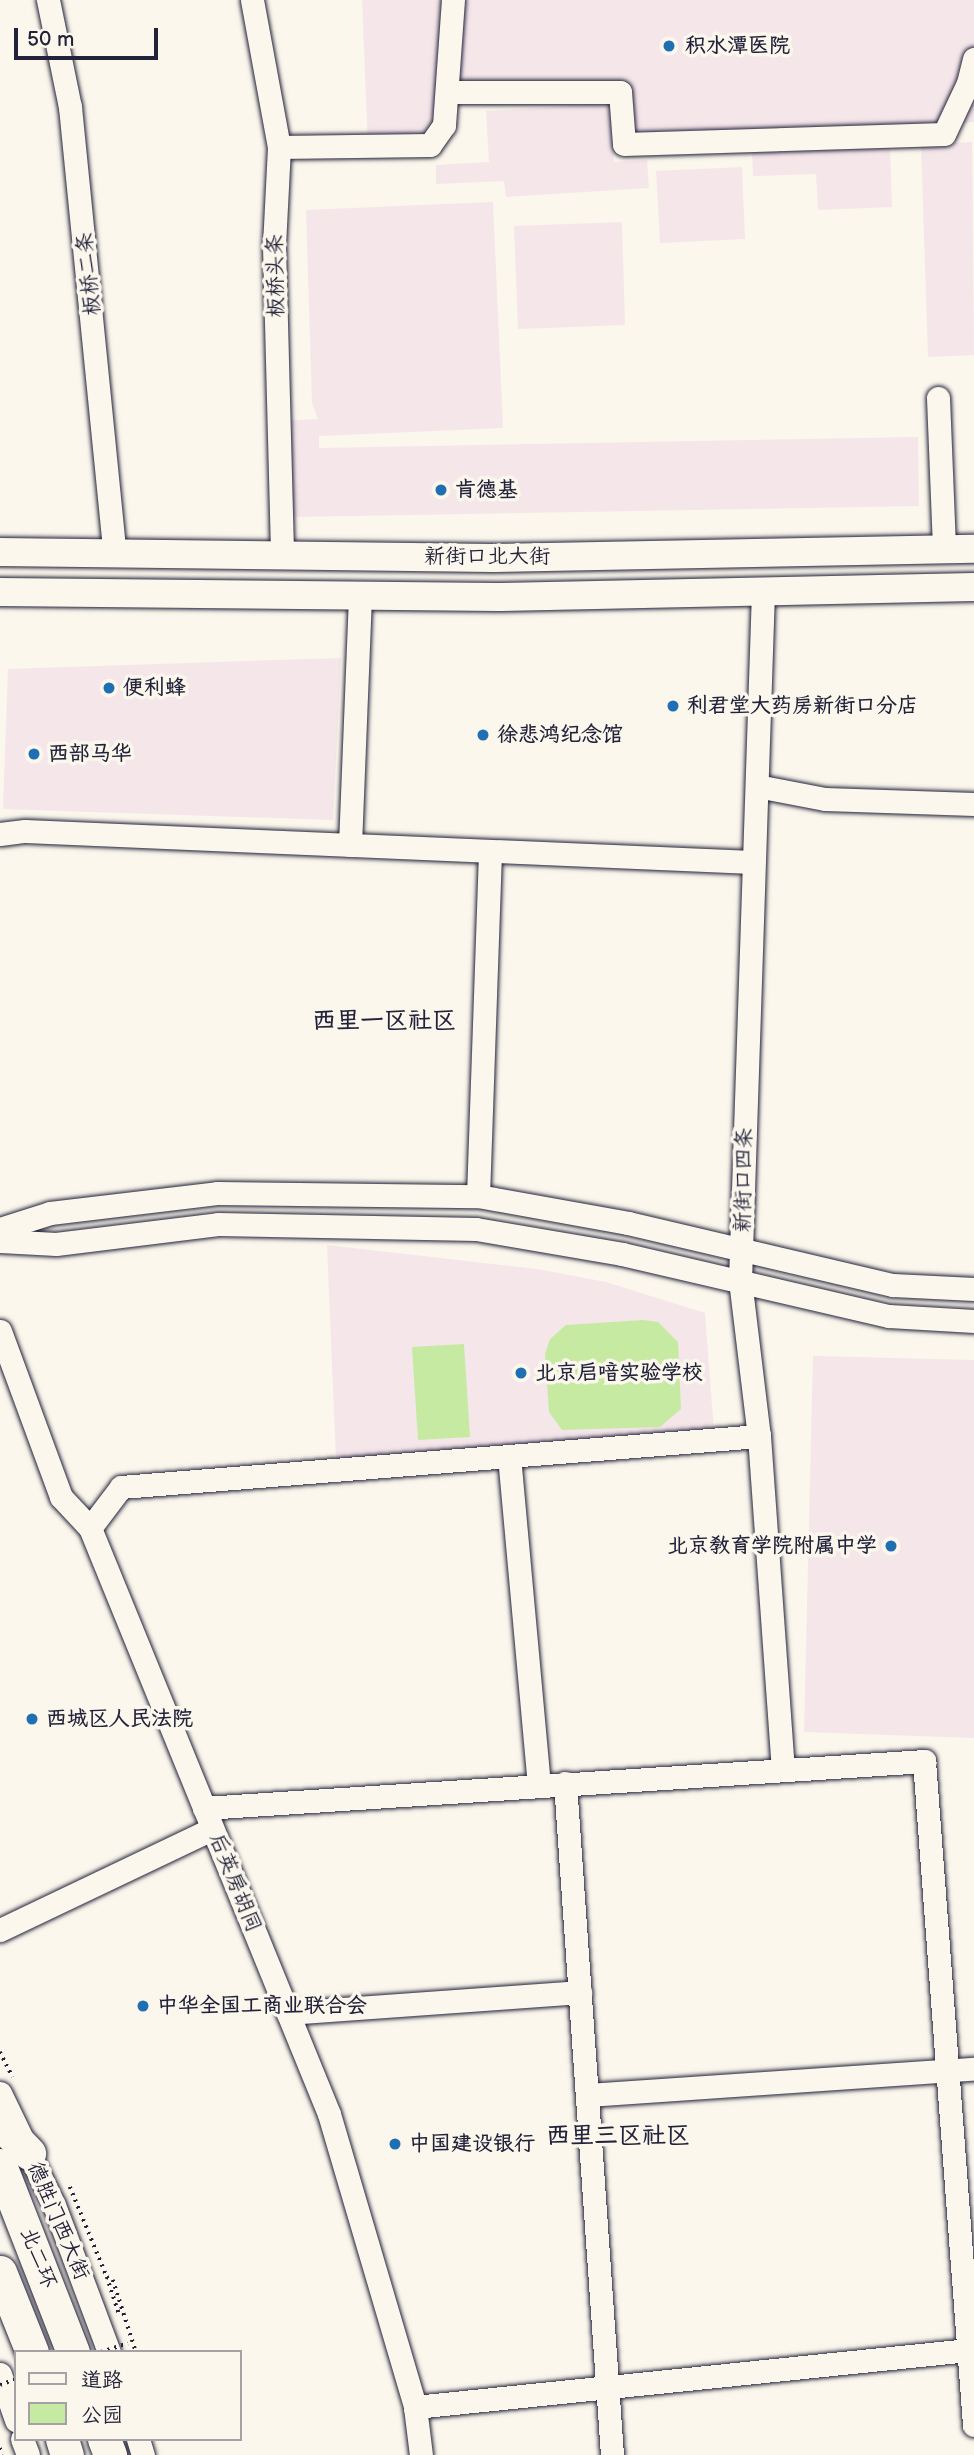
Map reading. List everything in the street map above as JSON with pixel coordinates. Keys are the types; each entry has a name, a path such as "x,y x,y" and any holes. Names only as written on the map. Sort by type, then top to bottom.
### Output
{"highway":[{"path":"0,2123 15,2159"},
{"name":"北二环","path":"15,2159 72,2350"},
{"name":"北二环","path":"0,2272 31,2350"}],"main road":[{"name":"新街口北大街","path":"0,552 114,551 493,558 974,549"},
{"name":"新街口北大街","path":"0,592 360,596 974,587"}],"street":[{"name":"板桥二条","path":"48,0 70,107 114,551"},
{"name":"板桥头条","path":"252,0 279,147 274,246 282,555"},
{"path":"279,147 430,145 444,125 449,92 453,0"},
{"path":"449,92 620,92 624,144 944,134 968,83 974,59"},
{"path":"938,398 944,549"},
{"name":"新街口四条","path":"763,591 740,1280 759,1436 783,1768"},
{"path":"350,845 360,596"},
{"path":"757,786 825,799 974,804"},
{"path":"0,834 25,831 752,862"},
{"path":"478,1196 490,851"},
{"path":"0,1229 50,1213 216,1192 478,1196 742,1248 893,1285 974,1289"},
{"path":"0,1241 56,1244 218,1224 476,1229 740,1280 889,1317 974,1321"},
{"name":"后英房胡同","path":"0,1331 61,1497 90,1528 329,2114 415,2407 421,2455"},
{"path":"90,1528 121,1487 759,1436"},
{"path":"509,1456 539,1785"},
{"path":"0,1930 208,1819 539,1785 924,1760 974,2424"},
{"path":"565,1783 610,2389 612,2455"},
{"path":"288,2014 580,1992"},
{"path":"588,2095 974,2069"},
{"name":"德胜门西大街","path":"0,2093 15,2159 119,2347"},
{"path":"415,2407 968,2350"},
{"path":"0,2374 14,2414"}],"path":[{"path":"0,2448 2,2455"}],"shaded area":[{"name":"积水潭医院","path":"362,0 974,0 974,122 624,144 619,92 449,92 430,145 368,146"},
{"path":"611,104 614,162 647,160 649,188 506,197 504,181 436,184 436,165 489,162 486,111"},
{"path":"972,142 974,355 928,357 921,144"},
{"path":"890,147 892,207 818,210 816,174 753,176 752,153"},
{"path":"742,167 745,239 660,243 656,171"},
{"path":"493,202 503,428 319,436 319,448 918,437 919,506 289,517 288,421 318,419 312,403 306,210"},
{"path":"622,222 625,325 518,329 514,226"},
{"path":"341,658 333,820 3,809 8,669"},
{"name":"北京启喑实验学校","path":"327,1245 537,1269 606,1282 705,1313 714,1432 336,1460"},
{"name":"北京教育学院附属中学","path":"813,1356 974,1360 974,1738 804,1732"}],"green space":[{"path":"643,1320 658,1322 678,1342 681,1409 660,1427 562,1430 549,1412 545,1354 550,1339 566,1325"},
{"path":"464,1344 470,1437 418,1440 412,1347"}],"place":[{"name":"积水潭医院","path":"669,46"},
{"name":"肯德基","path":"441,490"},
{"name":"便利蜂","path":"109,688"},
{"name":"利君堂大药房新街口分店","path":"673,706"},
{"name":"徐悲鸿纪念馆","path":"483,735"},
{"name":"西部马华","path":"34,754"},
{"name":"北京启喑实验学校","path":"521,1373"},
{"name":"北京教育学院附属中学","path":"891,1546"},
{"name":"西城区人民法院","path":"32,1719"},
{"name":"中华全国工商业联合会","path":"143,2006"},
{"name":"中国建设银行","path":"395,2144"}],"district":[{"name":"西里一区社区","path":"384,1021"},
{"name":"西里三区社区","path":"618,2136"}]}
